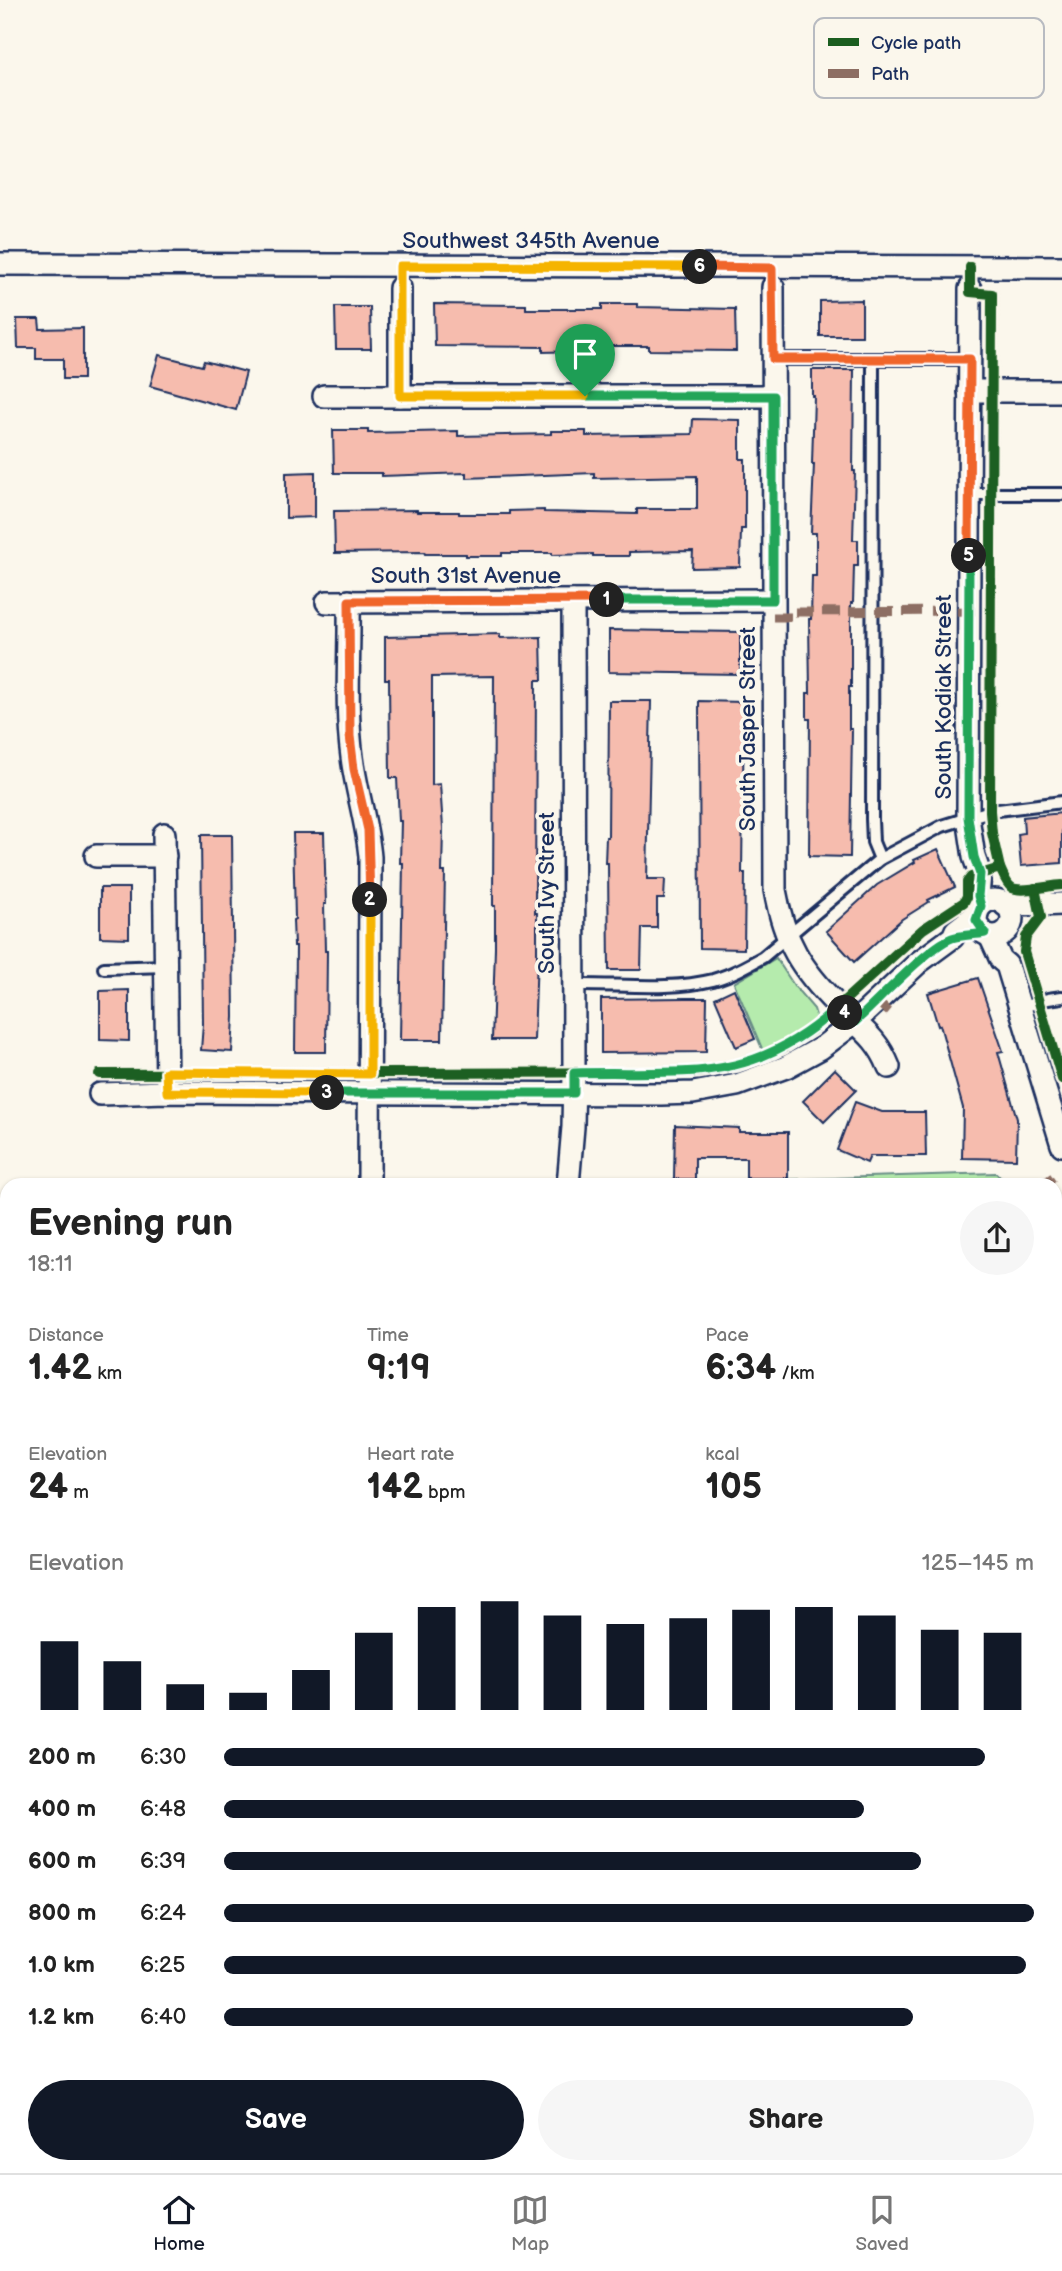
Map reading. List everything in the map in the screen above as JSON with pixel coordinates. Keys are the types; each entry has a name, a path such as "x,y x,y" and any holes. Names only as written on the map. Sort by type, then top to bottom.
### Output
{"street":[{"name":"Southwest 345th Avenue","path":"0,264 400,266 773,277 970,267 1062,267"},
{"name":"South Jasper Street","path":"773,277 774,872 778,911 787,938 812,978 877,1041 889,1067"},
{"path":"400,288 400,396"},
{"name":"South Kodiak Street","path":"970,289 968,817 974,857 980,874 978,896 995,919 1010,958 1007,965 1057,1112 1062,1145"},
{"path":"970,391 1062,391"},
{"path":"324,396 773,396"},
{"name":"South 31st Avenue","path":"327,602 773,600"},
{"path":"349,601 350,736 354,769 368,830 370,857 369,1178"},
{"name":"South Ivy Street","path":"568,1178 574,1093 573,601"},
{"path":"164,834 167,1092"},
{"path":"96,856 164,856"},
{"path":"100,1094 693,1093 737,1085 786,1067 821,1048 855,1022 919,962 953,937 956,930 995,919 1036,912 1040,906 1062,904"}],"lane":[{"path":"400,266 400,288"},
{"name":"South Kodiak Street","path":"970,267 970,289"},
{"path":"773,359 970,359"},
{"path":"873,359 872,819 873,842 880,859"},
{"path":"970,494 1062,494"},
{"path":"573,985 690,985 716,979 752,963 787,938 880,859 942,826 1012,807 1062,802"},
{"path":"104,968 166,966"},
{"path":"1020,1008 1062,997"}],"green space":[{"path":"776,958 814,1009 817,1019 784,1041 763,1051 734,983"},
{"path":"996,1173 1001,1178 836,1178"}],"building":[{"path":"862,300 862,336 820,336 820,301"},
{"path":"434,304 526,305 526,309 602,309 602,304 637,304 637,307 735,309 736,351 649,350 649,346 578,346 579,351 543,352 543,347 435,346"},
{"path":"335,307 370,307 371,349 336,349"},
{"path":"17,319 39,319 40,329 83,328 83,379 63,379 63,359 36,359 36,348 18,348"},
{"path":"159,355 202,366 204,361 246,372 236,410 150,386"},
{"path":"812,370 854,370 853,540 858,540 858,566 854,566 851,603 850,857 809,856 810,719 807,719 807,693 810,693 809,619 812,576 816,576 816,533 811,533 814,464"},
{"path":"693,419 740,420 740,459 745,459 745,529 741,529 740,567 692,568 693,551 629,552 629,556 552,553 466,556 424,552 335,553 334,511 417,510 459,514 509,514 509,511 544,510 637,514 637,509 697,509 697,476 594,478 594,473 466,478 466,473 382,476 382,473 334,473 333,430 368,430 368,433 458,431 458,436 551,434 551,431 586,431 586,436 692,434"},
{"path":"315,472 315,517 286,518 286,473"},
{"path":"609,630 740,632 740,674 609,672"},
{"path":"500,634 500,638 541,637 542,680 536,680 537,956 534,1040 492,1040 495,948 494,676 432,677 432,785 440,784 442,872 445,872 442,1040 400,1040 403,863 400,863 401,821 397,778 390,778 389,679 385,679 385,637"},
{"path":"609,701 651,701 647,879 665,879 664,899 657,899 657,928 642,928 641,970 609,970 608,863 605,863 608,837"},
{"path":"699,701 744,702 744,949 700,948"},
{"path":"1062,813 1062,863 1021,866 1018,834 1024,833 1023,817"},
{"path":"293,833 324,833 326,1052 295,1052"},
{"path":"201,835 232,835 232,1052 201,1050"},
{"path":"938,849 955,887 928,900 929,902 902,919 854,962 826,931 877,885 915,862 914,860"},
{"path":"100,888 129,888 129,938 100,937"},
{"path":"978,978 1003,1051 998,1052 1017,1119 1016,1159 962,1158 963,1108 940,1025 938,1026 928,993"},
{"path":"734,989 755,1039 736,1047 715,998"},
{"path":"129,990 129,1041 100,1040 100,991"},
{"path":"707,998 706,1052 601,1053 601,999"},
{"path":"835,1069 856,1090 824,1122 803,1101"},
{"path":"855,1102 882,1112 925,1112 926,1156 870,1156 867,1163 837,1150"},
{"path":"675,1125 739,1128 739,1132 788,1132 788,1178 746,1178 746,1158 695,1158 695,1178 674,1178"}],"marked path":[{"path":"773,617 792,617 792,612 990,611"},
{"path":"882,1006 889,1012"}],"cycle path":[{"path":"970,267 970,292 992,294 990,811 1000,868"},
{"path":"99,1074 698,1072 738,1065 783,1048 812,1030 923,929 964,902 967,882 971,877 1000,868 1008,883 1015,889 1062,885"},
{"path":"1035,888 1041,917 1026,937 1024,952 1062,1079"}],"route":[{"path":"400,266 772,268 773,359 970,359 968,817 974,857 980,874 978,896 981,906 976,920 985,933 953,937 941,945 855,1022 838,1007 812,1030 783,1048 725,1068 698,1072 574,1073 574,1093 167,1092 166,1072 370,1074 370,857 368,830 354,769 350,736 349,601 773,600 773,396 585,396 400,396 400,266"}]}
